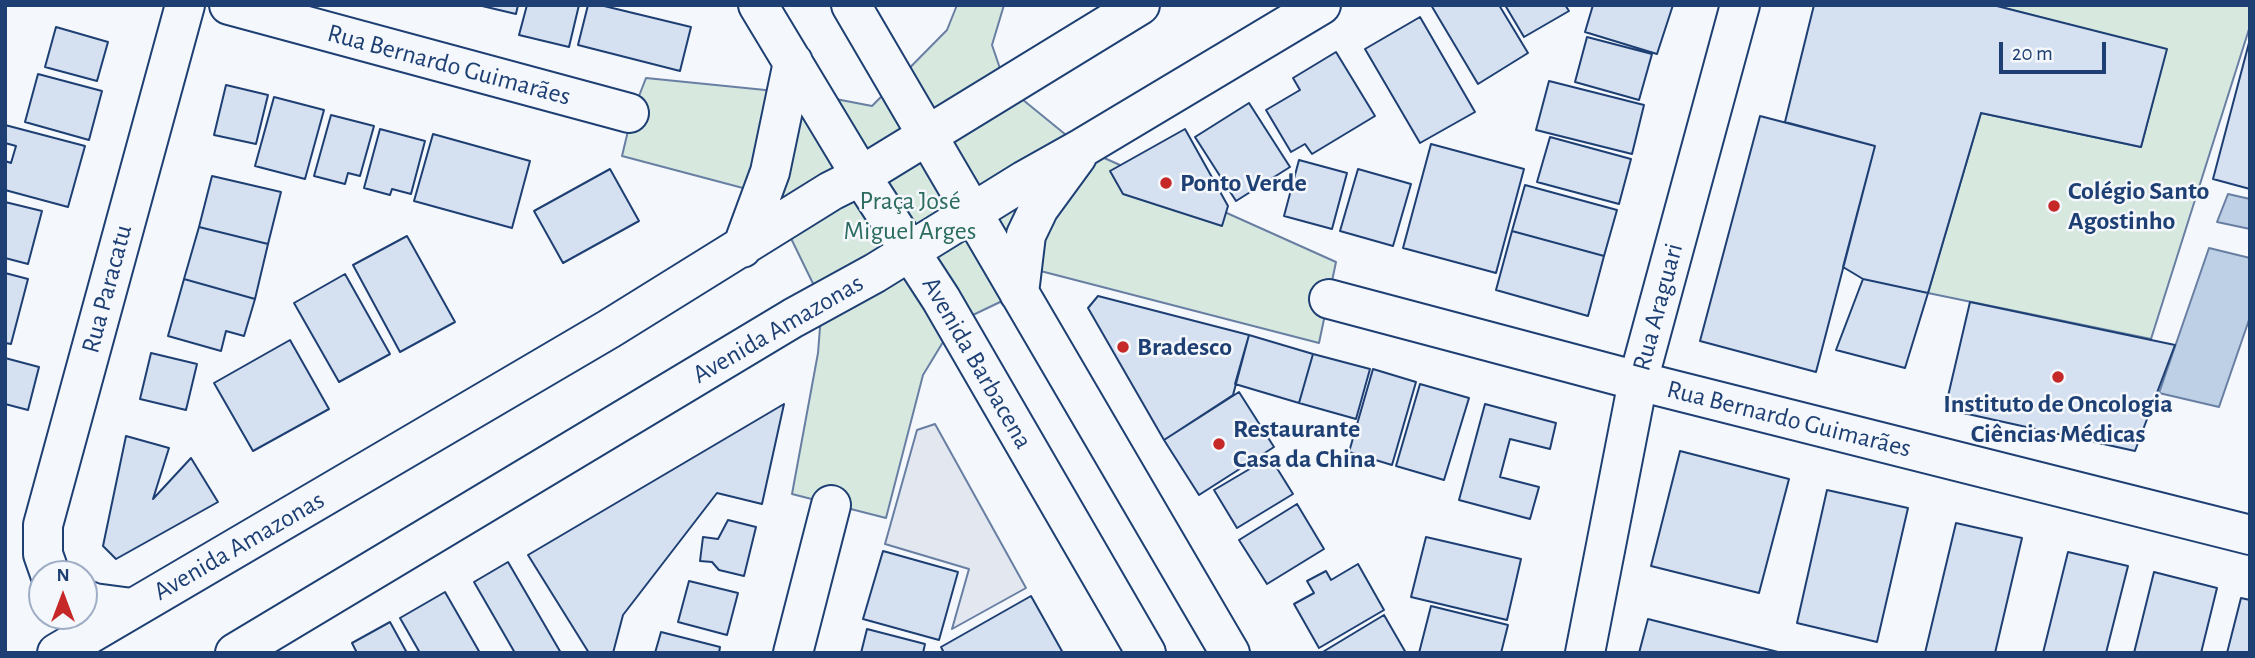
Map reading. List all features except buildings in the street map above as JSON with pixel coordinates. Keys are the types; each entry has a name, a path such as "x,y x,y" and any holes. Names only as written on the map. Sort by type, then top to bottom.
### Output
{"main road":[{"name":"Rua Paracatu","path":"47,560 43,525 185,5"},
{"name":"Rua Bernardo Guimarães","path":"229,5 629,113"},
{"name":"Avenida Barbacena","path":"758,5 861,176 942,299 1146,653"},
{"path":"851,5 929,134 1230,653"},
{"name":"Avenida Amazonas","path":"57,653 424,439 1140,5"},
{"name":"Avenida Amazonas","path":"235,653 1321,5"},
{"name":"Rua Araguari","path":"1585,653 1638,381 1740,5"},
{"path":"742,248 770,172 793,62"},
{"path":"1019,293 1026,234 1039,208 1082,148"},
{"name":"Rua Bernardo Guimarães","path":"1329,299 1638,381 2250,535"},
{"path":"793,653 831,505"},
{"path":"98,604 132,608"}],"green space":[{"name":"Praça José Miguel Arges","path":"957,5 1004,5 992,45 1006,86 1082,148 1336,262 1319,343 1025,267 1019,293 954,324 923,375 886,518 792,494 818,353 822,302 784,224 758,192 622,156 632,114 646,78 815,95 872,106 947,30"},
{"path":"1993,5 2250,5 2250,26 2151,339 1928,293 1981,113 2141,147 2166,50"}],"shaded area":[{"path":"935,424 1026,588 952,629 969,569 885,544 917,430"}],"water":[{"path":"2228,194 2250,199 2250,229 2217,222"},
{"path":"2209,248 2250,258 2250,317 2219,407 2159,393"}],"place":[{"name":"Ponto Verde","path":"1166,183"},
{"name":"Colégio Santo Agostinho","path":"2054,206"},
{"name":"Bradesco","path":"1123,347"},
{"name":"Instituto de Oncologia Ciências Médicas","path":"2058,377"},
{"name":"Restaurante Casa da China","path":"1219,444"}]}
